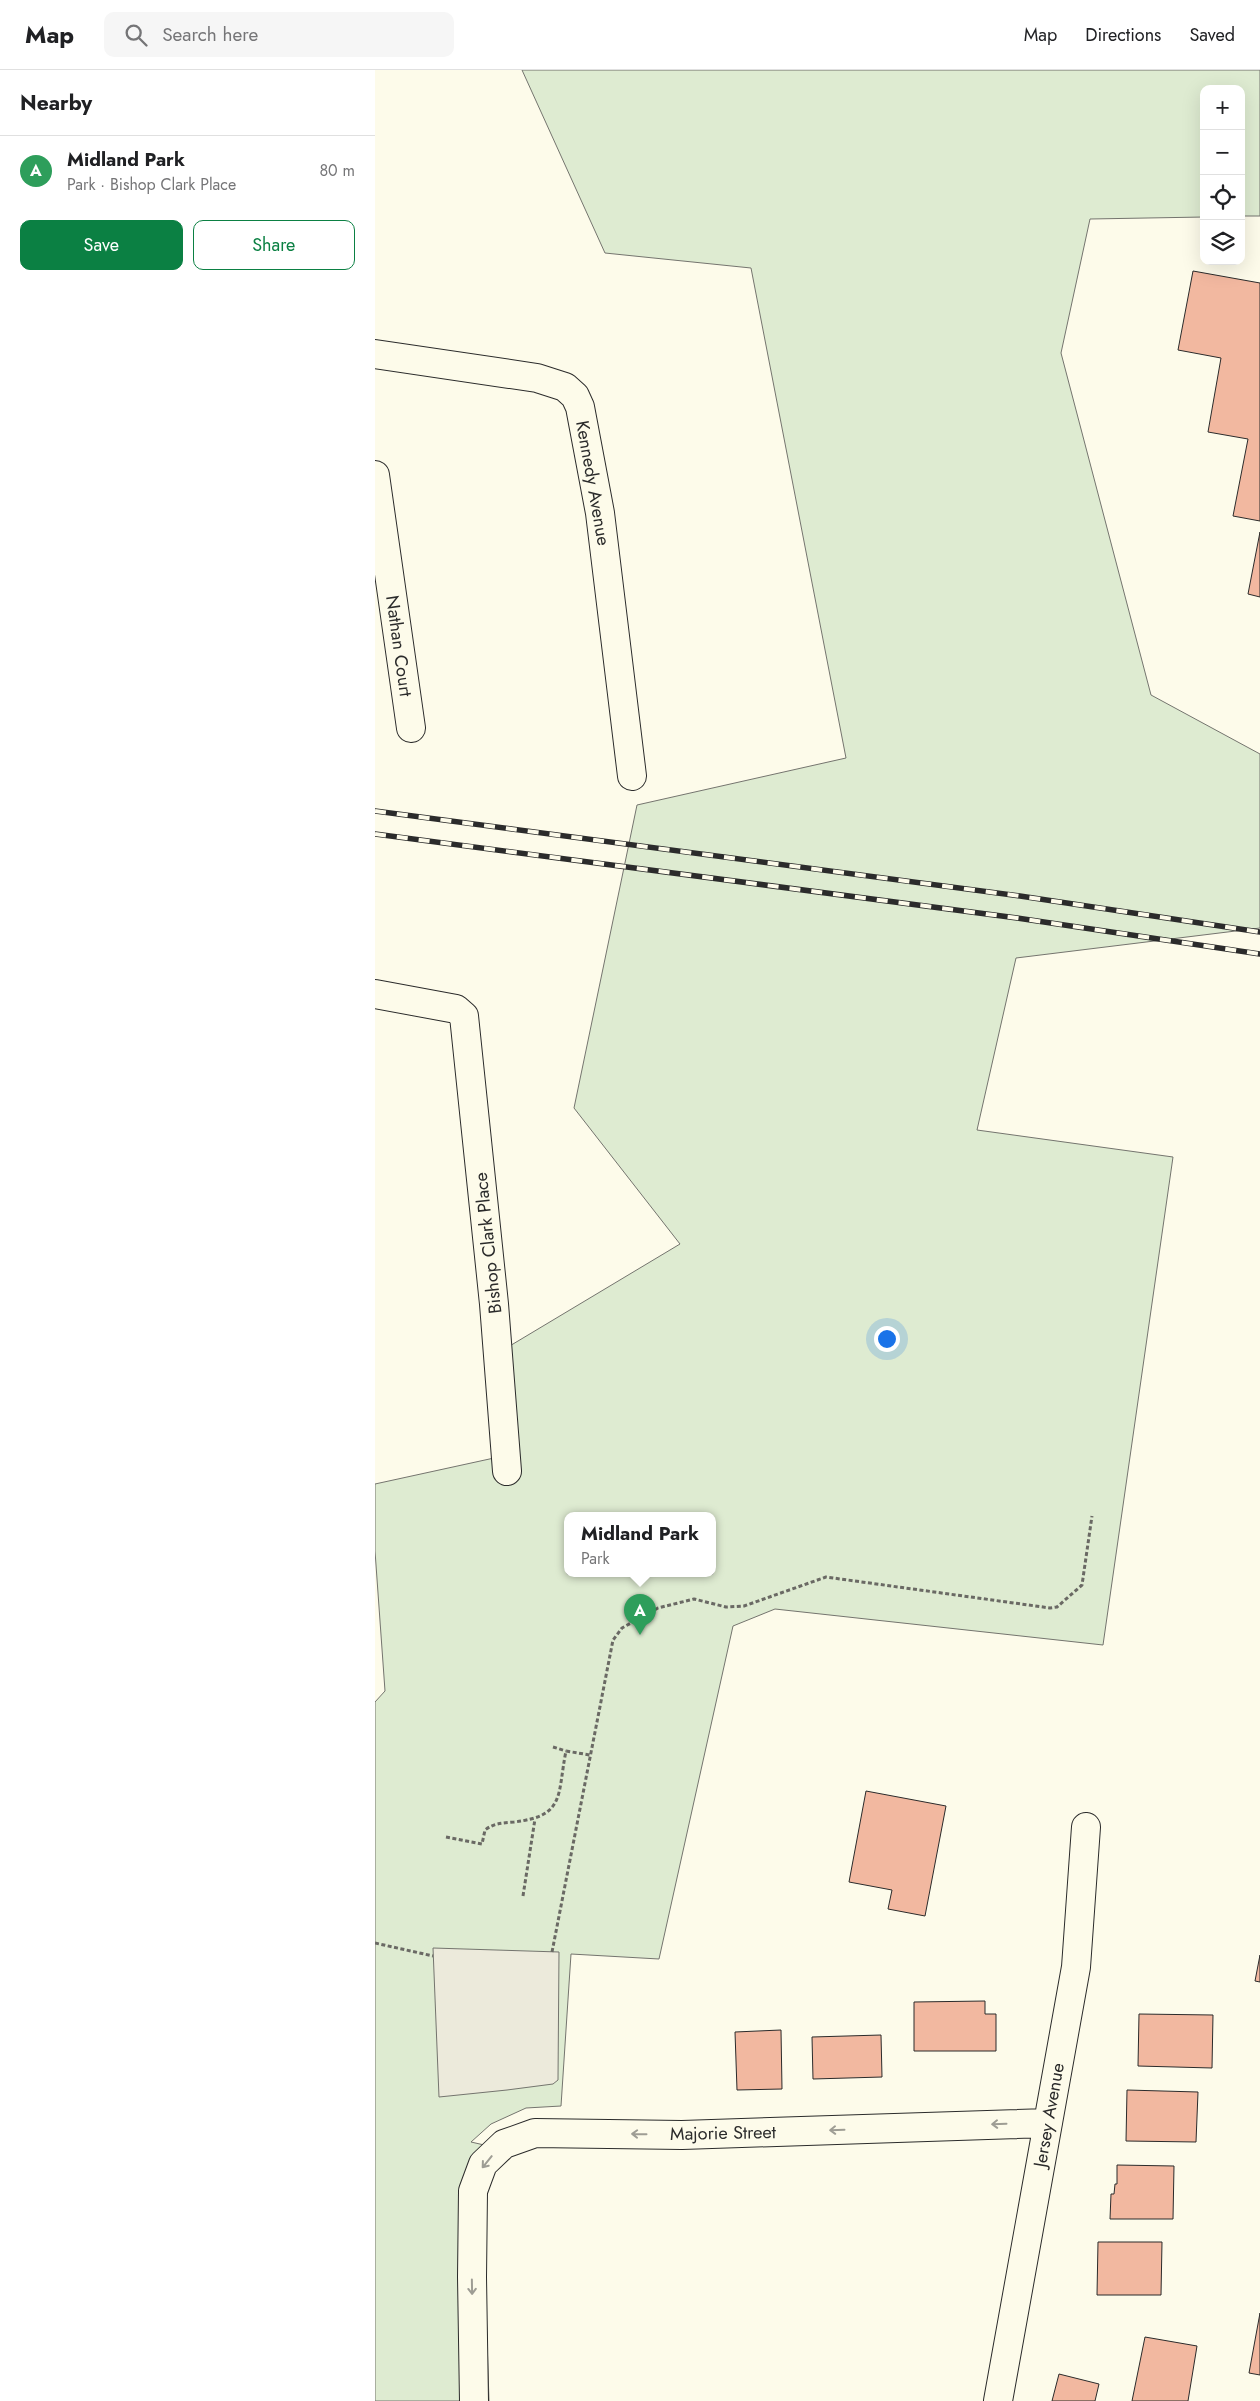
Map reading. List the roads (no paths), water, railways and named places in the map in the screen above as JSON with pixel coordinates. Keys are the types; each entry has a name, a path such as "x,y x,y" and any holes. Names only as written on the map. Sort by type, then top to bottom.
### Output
{"street":[{"name":"Kennedy Avenue","path":"375,354 537,378 565,387 575,396 580,406 600,513 632,776"},
{"name":"Nathan Court","path":"375,475 411,728"},
{"name":"Bishop Clark Place","path":"375,994 456,1009 464,1016 494,1304 507,1471"},
{"name":"Jersey Avenue","path":"998,2401 1076,1967 1086,1827"},
{"name":"Majorie Street","path":"474,2401 473,2191 483,2164 504,2144 535,2134 682,2135 1048,2122"}],"railway":[{"path":"375,811 1020,896 1260,932"},
{"path":"375,834 1017,918 1260,954"}],"place":[{"name":"Midland Park","path":"640,1635"}]}
